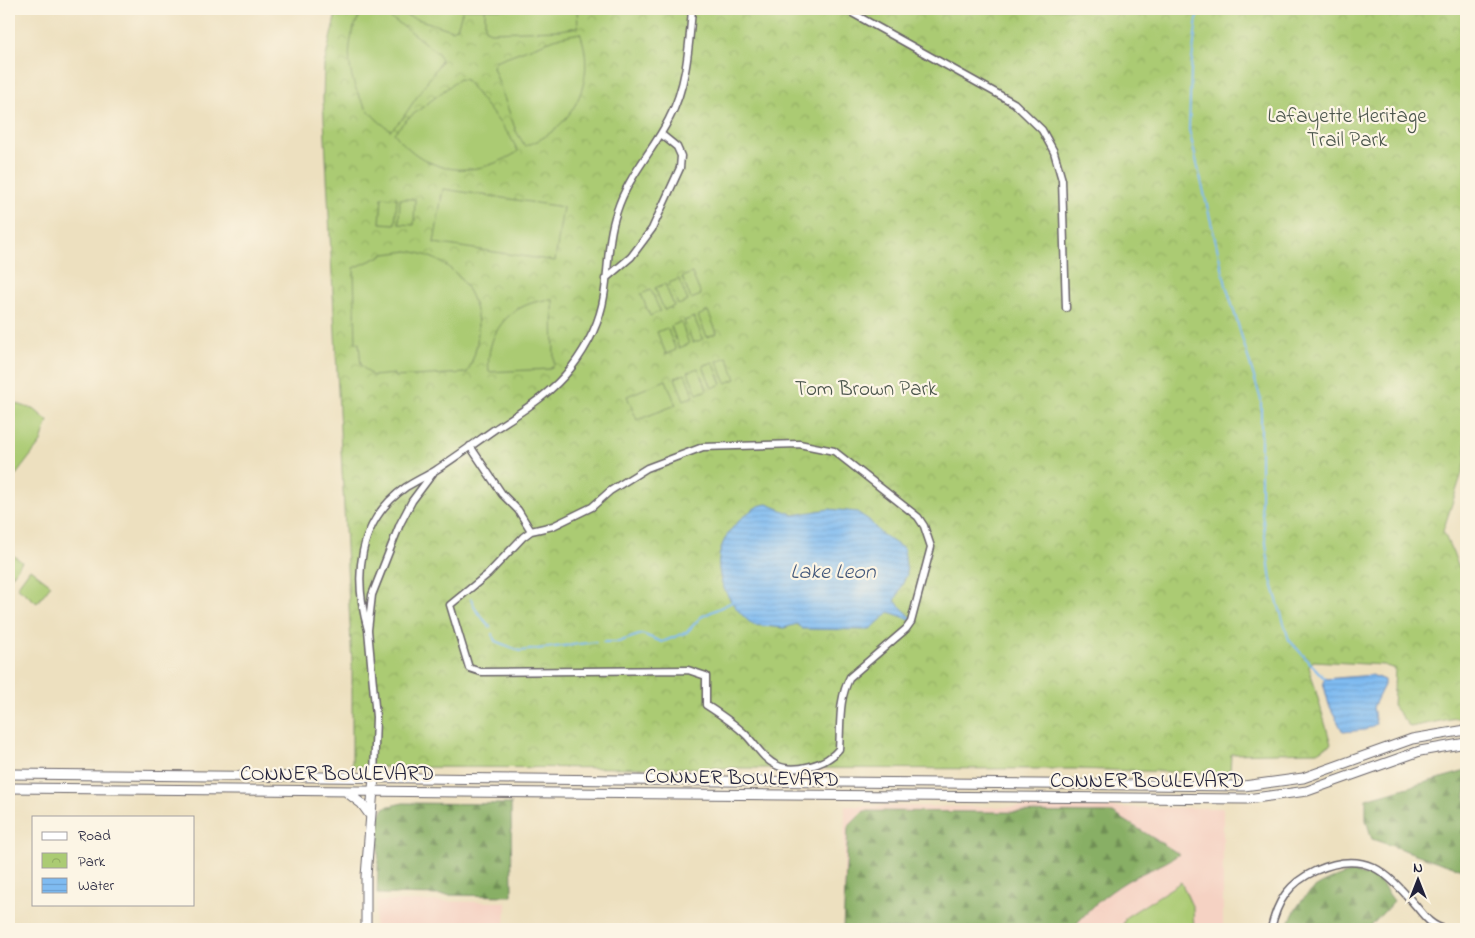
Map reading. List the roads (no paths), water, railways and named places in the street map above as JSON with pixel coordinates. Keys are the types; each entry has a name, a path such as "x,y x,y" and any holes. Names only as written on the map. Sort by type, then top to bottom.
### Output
{"main road":[{"name":"CONNER BOULEVARD","path":"9,774 1218,786 1276,783 1303,778 1412,739 1466,730"},
{"name":"CONNER BOULEVARD","path":"9,788 1263,798 1307,791 1420,751 1466,743"},
{"path":"366,929 370,815 374,777"},
{"path":"681,780 682,793"},
{"path":"1218,786 1219,799"},
{"path":"344,791 362,804 370,815"}],"street":[{"path":"374,777 376,717 368,630 360,598 359,572 365,545 375,522 397,495 541,397 571,368 584,349 600,315 605,295 605,279 612,227 623,194 661,134 678,100 684,76 692,9"},
{"path":"845,9 1014,103 1042,130 1054,152 1062,180 1066,308"},
{"path":"605,279 631,257 652,229 680,168 681,156 677,147 661,134"},
{"path":"800,444 824,447 848,460 899,500 918,517 924,526 931,547 911,622 906,629 850,676 842,693 839,749 821,764 814,766 777,766 768,760 746,735 706,705 706,676 688,670 481,672 469,668 450,605 488,574 531,532 553,526 592,506 610,491 647,468 703,447 800,444"},
{"path":"470,446 502,494 518,510 531,532"},
{"path":"368,630 372,595 389,549 412,501 435,470"},
{"path":"1271,929 1281,899 1300,878 1328,865 1351,862 1363,862 1390,876 1426,920 1446,929"}],"water":[{"name":"Lake Leon","path":"767,504 794,515 829,509 857,512 869,520 880,533 904,549 907,574 895,601 915,621 889,612 872,628 866,630 802,629 797,624 784,628 753,625 741,614 724,588 719,560 722,546 729,532 750,511"},
{"path":"1372,675 1384,680 1384,685 1373,707 1376,724 1365,730 1343,732 1329,705 1323,682 1325,679"}],"waterway":[{"path":"1198,9 1191,69 1189,130 1226,285 1261,400 1261,506 1271,580 1289,640 1325,679"},
{"path":"471,599 476,610 490,627"},
{"path":"603,642 618,642 642,634 662,642 687,632 701,617 732,602"},
{"path":"492,634 495,641 520,651 596,642"}],"park label":[{"name":"Lafayette Heritage Trail Park","path":"1347,127"},
{"name":"Tom Brown Park","path":"866,388"}]}
